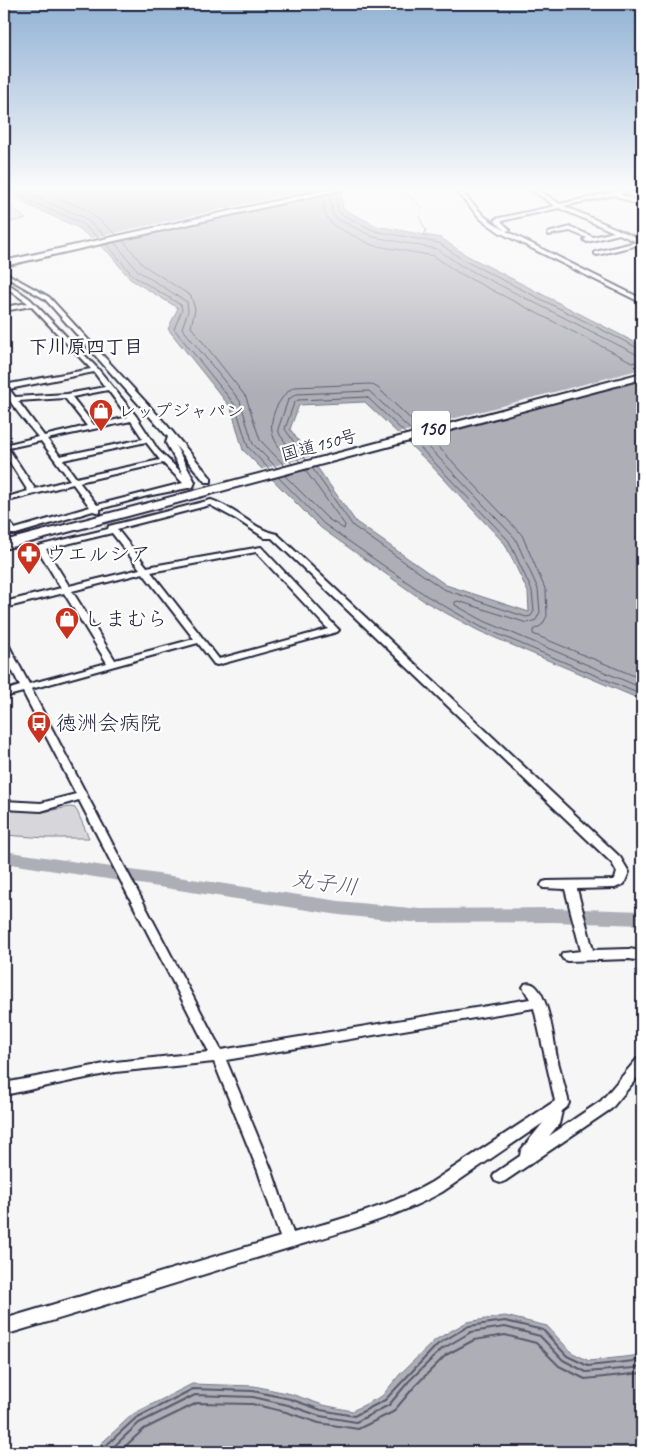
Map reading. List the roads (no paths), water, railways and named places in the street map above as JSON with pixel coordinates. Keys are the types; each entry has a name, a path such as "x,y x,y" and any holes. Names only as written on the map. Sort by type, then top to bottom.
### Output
{"highway":[{"path":"7,261 25,257"},
{"path":"7,261 26,257"},
{"name":"国道150号","path":"4,540 642,372"},
{"name":"国道150号","path":"4,546 217,484 642,376"}],"street":[{"path":"554,257 642,301"},
{"path":"4,274 47,298 172,437 217,484"},
{"path":"4,283 32,304 96,370 134,418 147,440 164,460 189,484"},
{"path":"4,309 32,304"},
{"path":"96,370 4,388 96,510"},
{"path":"12,399 67,396 110,388"},
{"path":"67,396 92,427"},
{"path":"33,492 4,448 41,437 134,418"},
{"path":"172,437 170,443 191,482 189,484"},
{"path":"57,459 147,440"},
{"path":"4,500 164,460"},
{"path":"4,521 13,532 96,510 145,494 189,484"},
{"path":"112,664 41,548 209,501 239,517 268,536 274,536 543,789 616,860 623,872 620,881 615,884 572,889 547,885"},
{"path":"4,605 146,570 258,549 334,630 217,662 146,570 111,528"},
{"path":"4,694 199,640"},
{"path":"4,646 218,1056 265,1170 290,1242"},
{"path":"4,805 41,807 82,796"},
{"path":"572,889 587,950"},
{"path":"567,956 587,950 642,956"},
{"path":"4,1327 290,1242 384,1212 422,1196 562,1103 549,1051 544,1013 539,1002 528,987"},
{"path":"4,1089 115,1066 218,1056 539,1002"},
{"path":"555,1108 554,1120 534,1147 503,1175 606,1105 642,1064"}],"water":[{"path":"112,257 470,257 642,346 642,700 479,631 424,601 321,528 243,450 231,408 168,329 178,308 130,279","holes":["365,402 428,462 505,544 528,592 529,612 446,585 356,522 290,429 299,405"]},
{"path":"505,1316 547,1326 571,1352 589,1361 633,1356 642,1353 642,1452 92,1452 133,1414 192,1384 254,1386 352,1411 382,1396 401,1373 435,1340 467,1322"}],"waterway":[{"name":"丸子川","path":"4,857 339,908 420,916 553,915 642,918"}],"tunnel":[{"path":"190,485 206,499"},
{"path":"97,511 108,523"}],"place":[{"name":"レップジャパン","path":"101,432"},
{"name":"ウエルシア","path":"29,575"},
{"name":"しまむら","path":"67,640"},
{"name":"徳洲会病院","path":"39,744"}],"district":[{"name":"下川原四丁目","path":"86,347"}]}
